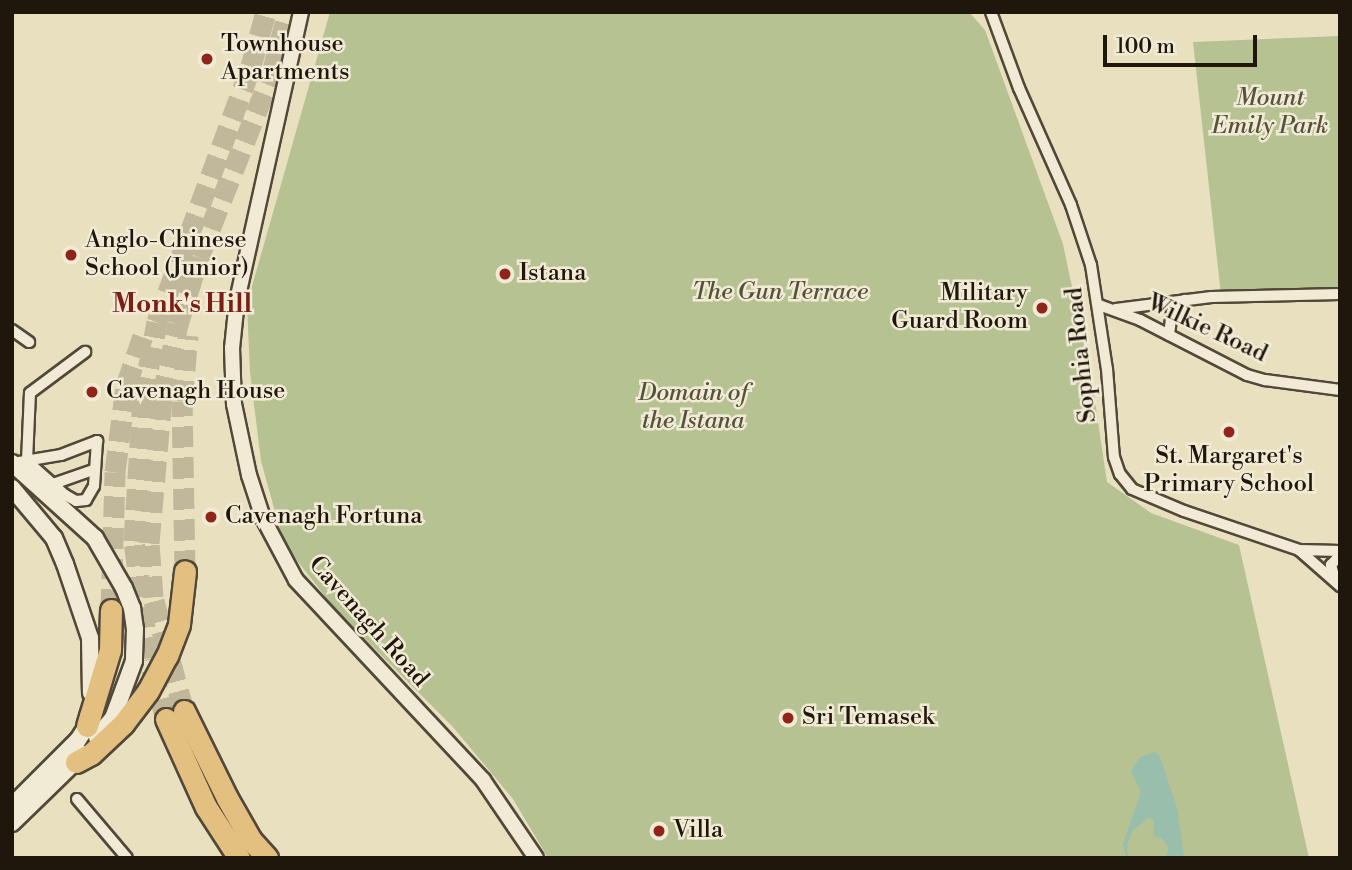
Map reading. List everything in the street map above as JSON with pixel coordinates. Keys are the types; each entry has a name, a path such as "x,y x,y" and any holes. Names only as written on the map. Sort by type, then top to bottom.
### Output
{"highway":[{"path":"76,762 91,754 123,724 148,691 167,656 179,624 185,571"},
{"path":"87,726 110,650 111,610"},
{"path":"239,858 206,807 175,715 239,819 267,858"}],"main road":[{"path":"12,823 76,762 113,718 134,661 135,629 132,608 124,588 95,538 16,463"},
{"path":"12,488 54,538 75,590 90,638 92,684 87,726 69,750 12,806"}],"street":[{"name":"Cavenagh Road","path":"301,12 237,300 232,348 234,404 249,475 263,518 296,580 483,780 536,858"},
{"name":"Sophia Road","path":"991,12 1019,88 1077,220 1091,265 1099,306 1114,457 1120,474 1132,489 1151,500 1299,550 1340,553"},
{"path":"1116,309 1185,300 1340,294"},
{"path":"1169,335 1172,312 1185,300"},
{"name":"Wilkie Road","path":"1099,306 1116,309 1227,367 1256,377 1340,390"},
{"path":"12,330 29,342"},
{"path":"16,463 30,393 85,352"},
{"path":"97,441 94,486 86,500 76,501 54,484 16,463 61,455 97,441"},
{"path":"54,484 93,470"},
{"path":"1299,550 1339,585"},
{"path":"1339,585 1331,565 1340,553"},
{"path":"77,799 127,858"}],"green space":[{"name":"Domain of the Istana","path":"330,12 969,12 985,30 1063,244 1093,388 1107,482 1151,513 1239,545 1309,858 548,858 513,799 453,727 335,609 284,544 261,461 250,372 247,304"},
{"name":"Mount Emily Park","path":"1340,36 1340,292 1221,295 1193,42"}],"shaded area":[{"path":"1155,752 1160,757 1177,808 1184,858 1165,858 1169,848 1161,838 1154,836 1154,820 1149,818 1133,830 1127,845 1126,858 1123,844 1141,792 1131,771 1140,757"}],"tunnel":[{"path":"166,719 149,658 134,541 143,398 157,322 251,66 266,12"},
{"path":"184,711 153,597 149,543 162,397 178,324 199,257 272,73 288,12"},
{"path":"111,610 115,472 126,386 144,333"},
{"path":"185,571 182,401 188,335"}],"place":[{"name":"Townhouse Apartments","path":"207,59"},
{"name":"Anglo-Chinese School (Junior)","path":"71,255"},
{"name":"Istana","path":"505,274"},
{"name":"Military Guard Room","path":"1042,308"},
{"name":"Cavenagh House","path":"92,392"},
{"name":"St. Margaret's Primary School","path":"1229,432"},
{"name":"Cavenagh Fortuna","path":"211,517"},
{"name":"Sri Temasek","path":"788,718"},
{"name":"Villa","path":"659,831"}],"district":[{"name":"Monk's Hill","path":"182,305"}],"park label":[{"name":"The Gun Terrace","path":"780,293"}]}
